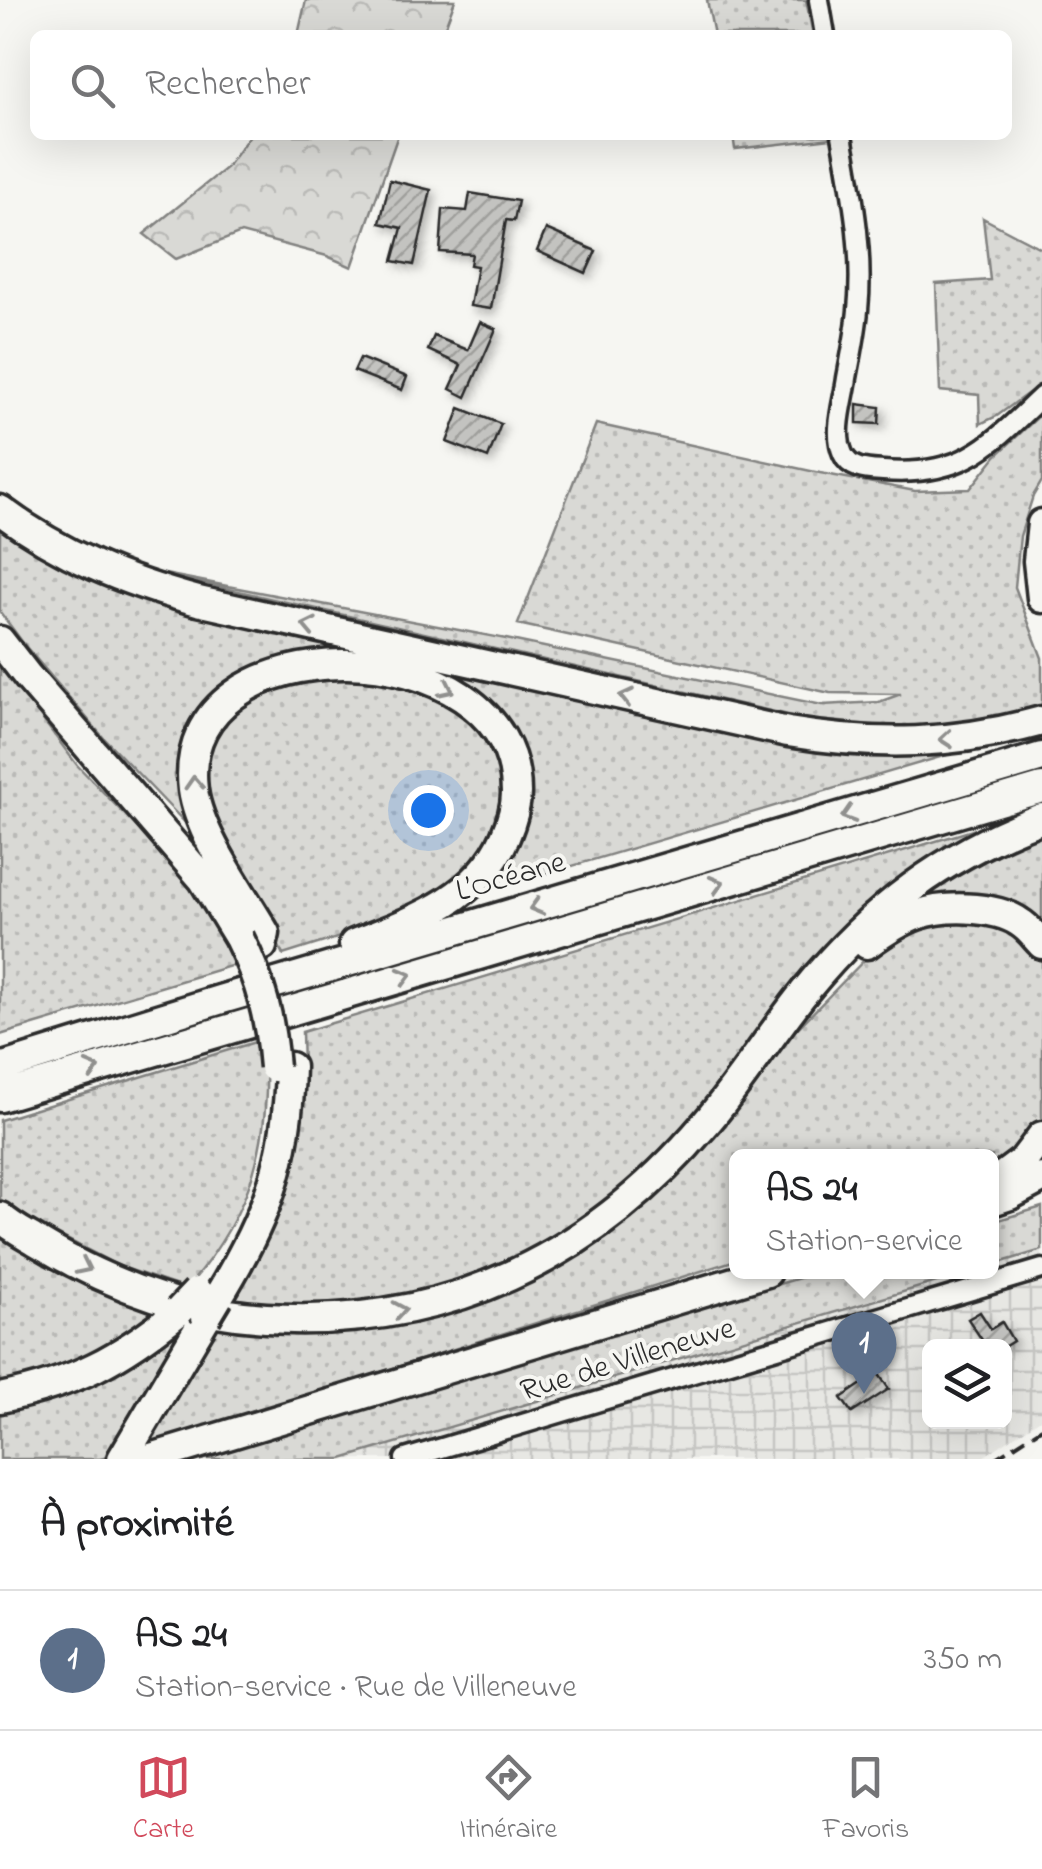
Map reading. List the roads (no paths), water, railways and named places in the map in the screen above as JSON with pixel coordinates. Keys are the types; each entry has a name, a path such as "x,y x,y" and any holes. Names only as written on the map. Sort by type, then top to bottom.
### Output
{"highway":[{"path":"0,510 79,560 151,588 788,732 869,743 914,742 988,734 1042,721"},
{"path":"1042,524 1038,560 1042,598"},
{"path":"0,641 255,937"},
{"path":"122,1459 156,1401 248,1208 262,1166 282,1067 266,1004 254,968 255,937 197,809 193,792 195,753 202,733 226,701 252,684 286,670 314,665 394,670 440,684 491,720 512,761 516,798 510,825 484,871 451,900 410,922 288,966 219,1000"},
{"name":"L’Océane","path":"0,1068 1042,758"},
{"name":"L’Océane","path":"0,1097 1042,788"},
{"path":"0,1217 60,1256 159,1298 207,1311 299,1320 360,1316 428,1305 513,1276 552,1256 618,1211 652,1182 709,1120 827,966 894,900 946,862 1042,818"},
{"path":"788,1014 800,1010 865,945 909,916 931,909 987,910 1018,921 1042,944"},
{"path":"999,1179 1023,1161 1042,1136"},
{"path":"999,1199 1042,1178"},
{"path":"999,1212 1042,1195"},
{"path":"148,1459 743,1279"},
{"path":"0,1398 80,1376 200,1304"}],"street":[{"path":"820,0 824,30"},
{"path":"843,140 860,259 858,310 839,429 844,457 853,466 901,472 958,464 995,442 1042,396"},
{"name":"Rue de Villeneuve","path":"404,1459 1042,1270"}],"railway":[{"path":"994,1459 1042,1428"}],"place":[{"name":"AS 24","path":"864,1394"}]}
